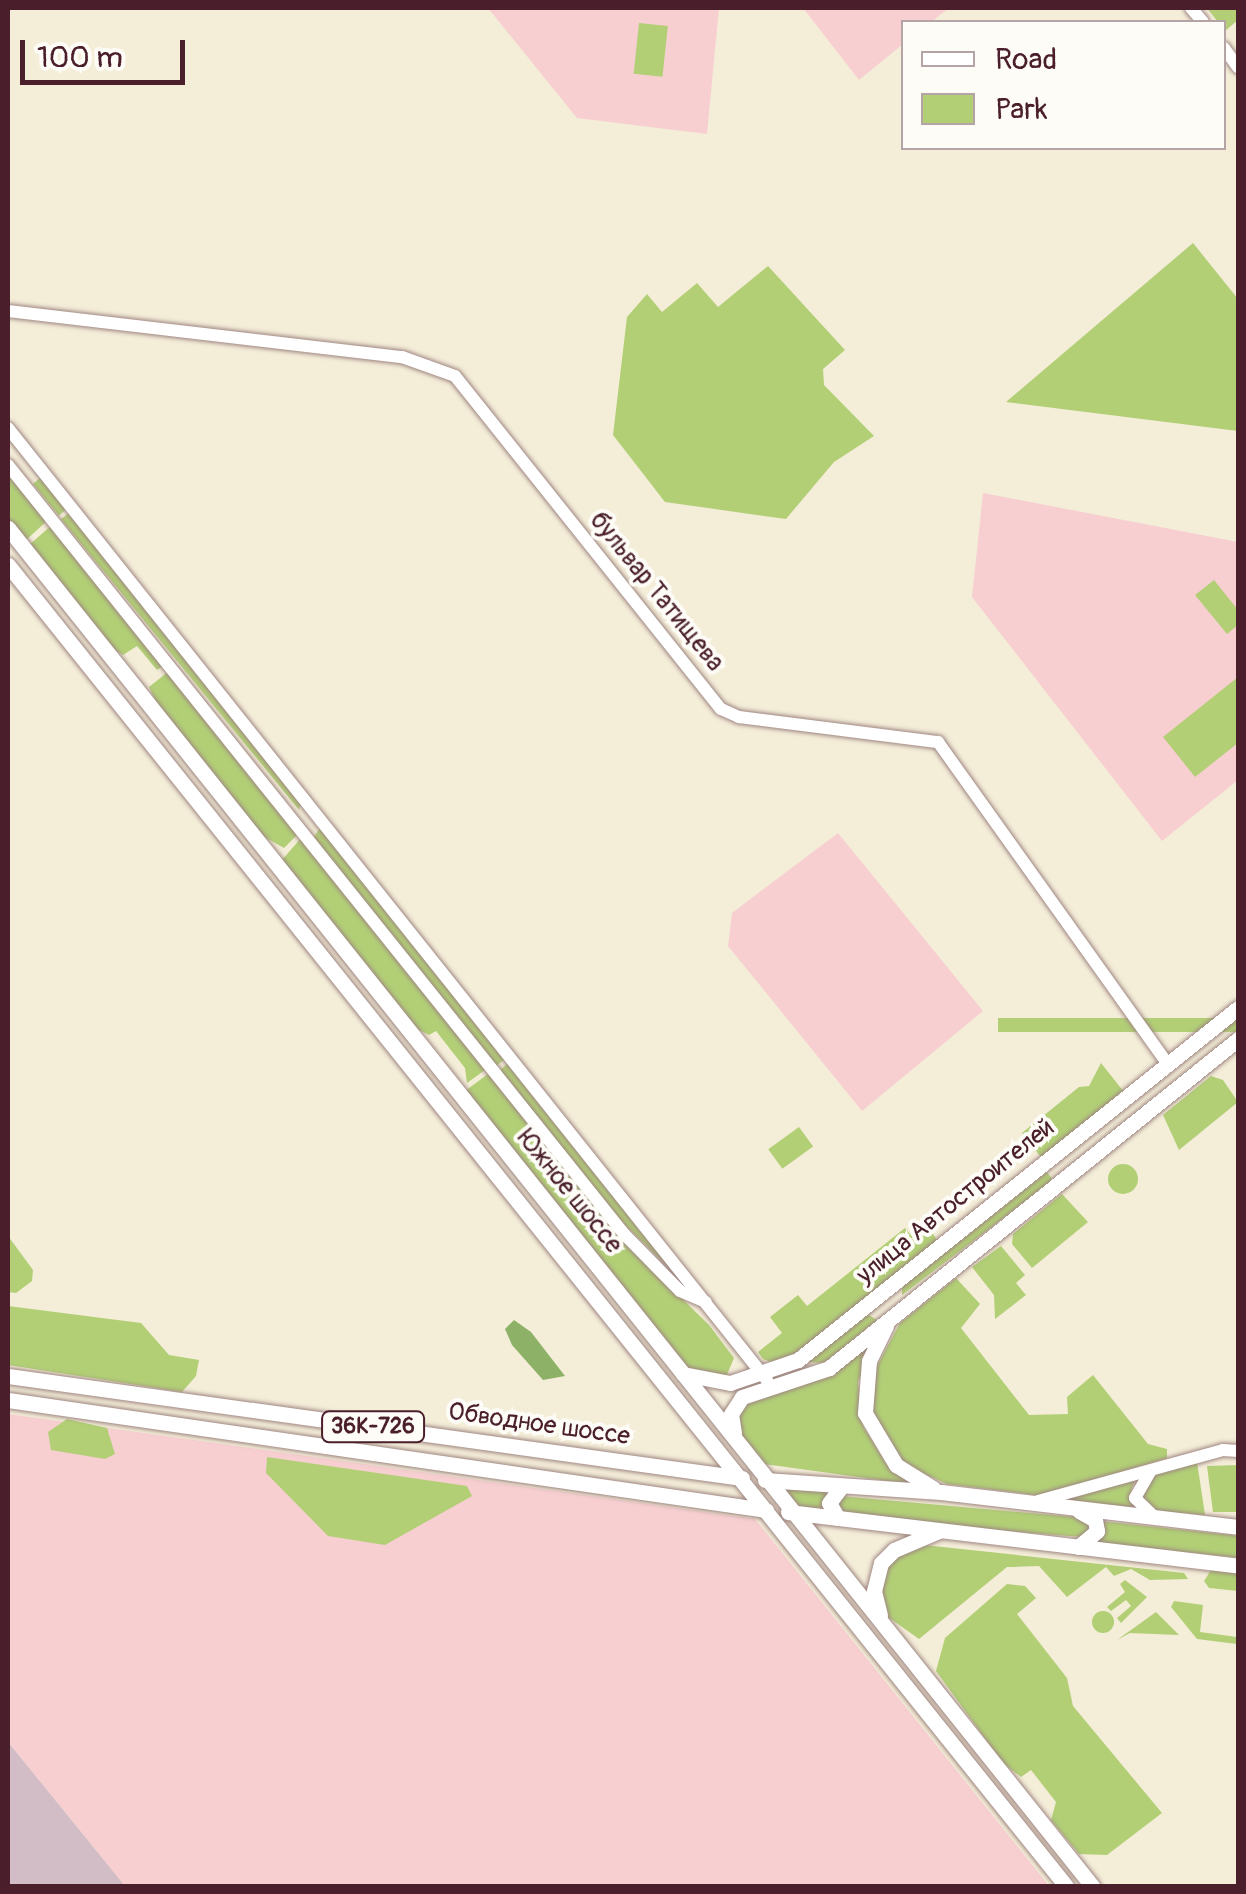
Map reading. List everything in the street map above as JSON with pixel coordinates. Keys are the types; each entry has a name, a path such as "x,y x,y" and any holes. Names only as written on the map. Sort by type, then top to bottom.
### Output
{"main road":[{"name":"Южное шоссе","path":"8,528 1092,1886"},
{"name":"Южное шоссе","path":"8,565 1066,1886"},
{"name":"улица Автостроителей","path":"737,1441 731,1422 736,1402 798,1360 1238,1008"},
{"name":"улица Автостроителей","path":"683,1374 716,1384 766,1380 829,1368 1238,1039"},
{"path":"888,1288 898,1310"},
{"name":"улица Автостроителей","path":"898,1310 870,1361 865,1413 896,1465 941,1492"},
{"name":"Обводное шоссе","path":"8,1376 739,1478 941,1492 1238,1527"},
{"name":"Обводное шоссе","path":"8,1400 764,1510 1238,1566"},
{"path":"838,1518 828,1503 842,1486"},
{"path":"1071,1508 1097,1525 1095,1535 1078,1547"},
{"path":"883,1624 874,1591 881,1563 894,1550 941,1530"}],"street":[{"name":"бульвар Татищева","path":"8,311 402,357 454,376 720,709 739,717 938,742 1168,1064"},
{"path":"8,428 766,1380"},
{"path":"8,464 624,1234 680,1291 708,1303"},
{"path":"1032,1503 1156,1468 1238,1451"},
{"path":"1155,1518 1142,1510 1135,1492 1156,1468"}],"shaded area":[{"path":"488,8 719,8 707,134 577,118"},
{"path":"803,8 949,8 934,20 901,20 901,46 859,80"},
{"path":"983,493 1238,542 1238,780 1162,841 972,597"},
{"path":"838,833 983,1011 862,1111 728,946 732,913"},
{"path":"8,1414 755,1519 1049,1886 125,1886 8,1742"},
{"path":"8,1742 125,1886 8,1886"}],"green space":[{"path":"1207,8 1236,8 1238,20 1226,30 1226,20 1216,20"},
{"path":"639,23 668,26 663,77 634,74"},
{"path":"1193,243 1238,299 1238,431 1006,402"},
{"path":"768,266 845,350 823,369 824,385 874,436 834,462 786,519 665,502 613,435 627,317 647,294 662,312 697,283 718,307"},
{"path":"8,469 48,520 25,541 8,519"},
{"path":"40,478 66,510 59,516 33,484"},
{"path":"69,513 301,803 299,810 61,519"},
{"path":"52,525 164,665 157,670 137,646 123,655 108,645 29,545"},
{"path":"1214,580 1238,610 1238,625 1227,634 1195,595"},
{"path":"169,671 298,834 284,848 261,835 158,706 149,687"},
{"path":"1238,677 1238,743 1195,777 1163,737"},
{"path":"319,829 504,1060 496,1066 314,837"},
{"path":"302,837 485,1070 467,1083 465,1068 436,1031 429,1035 413,1027 281,861"},
{"path":"998,1018 1238,1018 1238,1032 998,1032"},
{"path":"1101,1063 1124,1092 1044,1161 1022,1133 1079,1087 1089,1086"},
{"path":"507,1064 682,1280 622,1222 500,1070"},
{"path":"488,1074 618,1236 709,1325 734,1358 726,1377 693,1373 683,1364 465,1091"},
{"path":"1211,1076 1223,1080 1238,1102 1179,1150 1163,1115"},
{"path":"799,1127 813,1146 782,1169 768,1149"},
{"path":"1123,1164 1134,1168 1138,1179 1134,1190 1123,1194 1112,1190 1108,1179 1112,1168"},
{"path":"1047,1172 1053,1180 902,1295 902,1287"},
{"path":"1062,1194 1088,1222 1032,1268 1012,1244 1013,1234"},
{"path":"905,1228 915,1240 930,1229 937,1240 794,1357 774,1363 763,1359 758,1352 782,1333 770,1317 798,1295 807,1306"},
{"path":"8,1236 33,1270 32,1281 16,1293 8,1292"},
{"path":"1001,1246 1025,1275 1016,1283 1026,1295 995,1319 994,1295 972,1267"},
{"path":"956,1278 980,1304 961,1328 1029,1415 1068,1414 1067,1397 1093,1375 1148,1444 1167,1449 1167,1458 1044,1496 947,1484 901,1463 873,1422 870,1379 900,1323"},
{"path":"8,1306 141,1323 169,1355 199,1360 196,1376 182,1392 8,1365"},
{"path":"867,1314 877,1320 824,1363 808,1362"},
{"path":"514,1320 531,1332 565,1376 543,1380 512,1345 505,1329"},
{"path":"876,1338 858,1382 863,1426 885,1462 924,1486 764,1464 739,1434 736,1412 754,1394 825,1378"},
{"path":"67,1419 107,1428 115,1454 105,1459 51,1450 48,1432"},
{"path":"267,1457 467,1486 472,1496 385,1545 328,1536 266,1473"},
{"path":"1197,1462 1205,1515 1154,1511 1141,1498 1152,1475"},
{"path":"1238,1465 1238,1512 1213,1512 1207,1466"},
{"path":"1135,1479 1130,1494 1136,1509 1063,1501"},
{"path":"781,1487 831,1491 826,1513 801,1511"},
{"path":"840,1496 1075,1517 1091,1525 1082,1537 928,1525 839,1514 834,1502"},
{"path":"1099,1521 1238,1536 1236,1558 1097,1543"},
{"path":"924,1545 1184,1573 1188,1579 1150,1580 1131,1569 1114,1576 1106,1567 1067,1597 1039,1566 1007,1567 919,1639 888,1617 879,1592 889,1559"},
{"path":"1211,1570 1238,1573 1238,1591 1209,1588 1204,1581"},
{"path":"1125,1580 1147,1597 1121,1623 1117,1618 1131,1606 1126,1600 1111,1611 1107,1607 1125,1592 1120,1584"},
{"path":"1007,1584 1025,1586 1036,1598 1017,1614 1067,1678 1073,1706 1162,1813 1107,1855 1079,1854 1051,1820 1056,1802 1031,1770 1021,1777 1003,1763 936,1671 945,1638"},
{"path":"1174,1601 1203,1605 1200,1632 1237,1637 1237,1644 1197,1639 1171,1607"},
{"path":"1099,1611 1107,1611 1114,1622 1107,1633 1099,1633 1092,1626 1092,1618"},
{"path":"1156,1612 1179,1635 1130,1633 1117,1640"}]}
